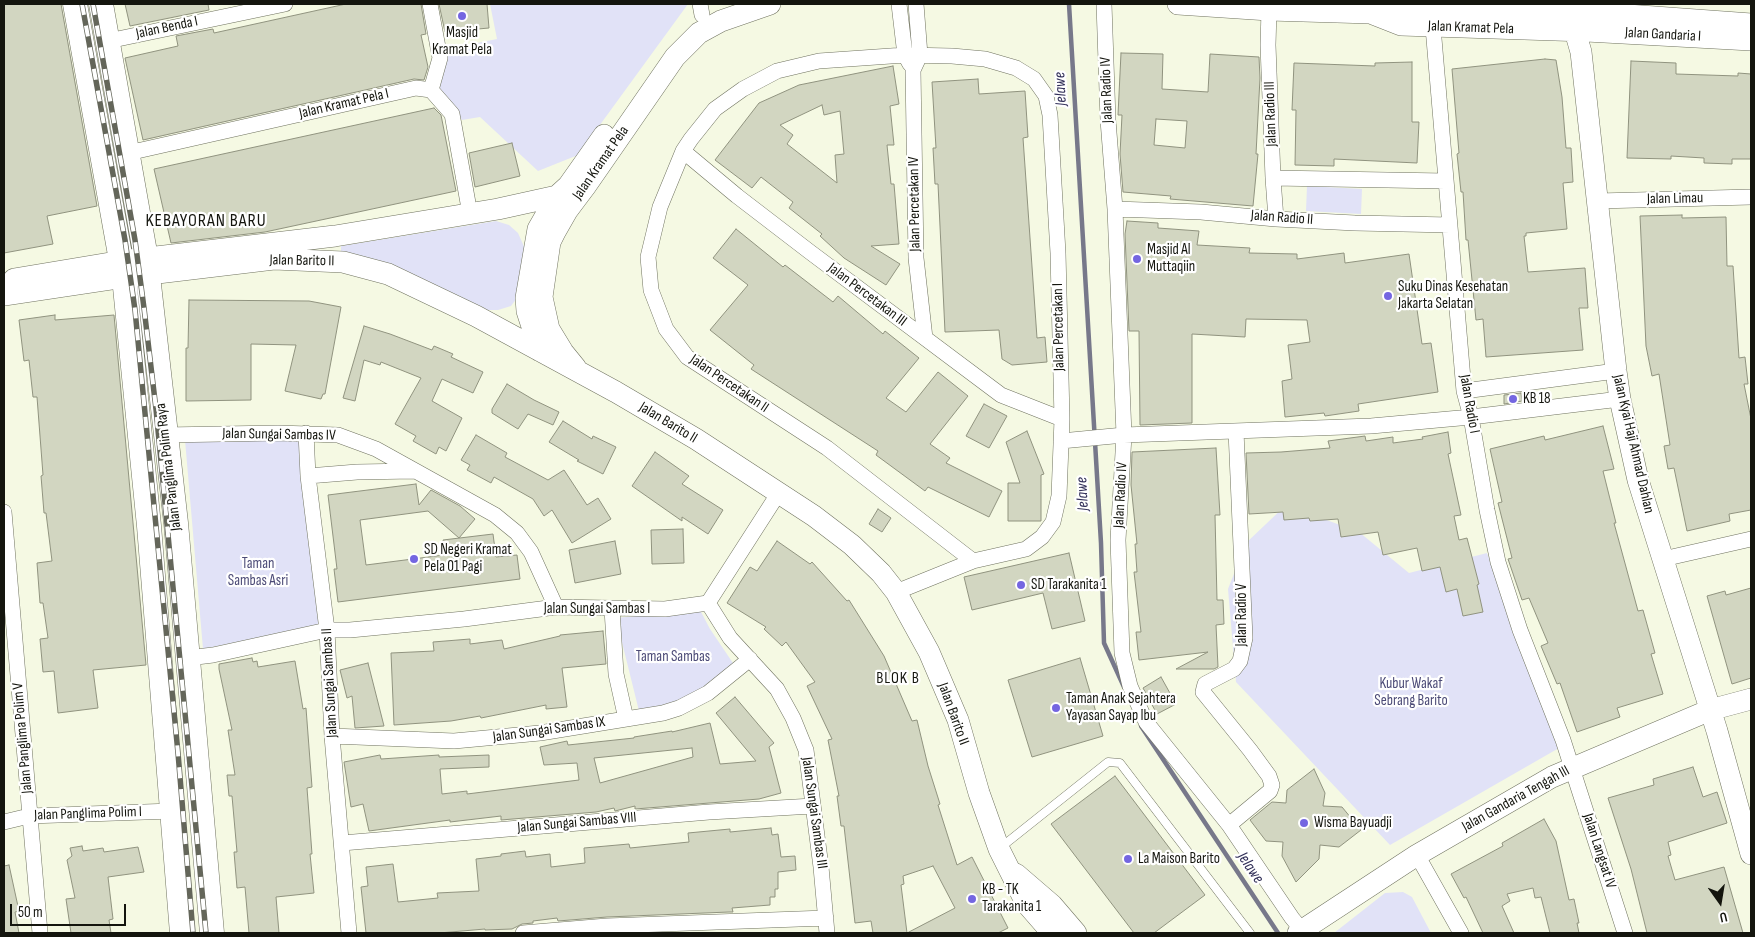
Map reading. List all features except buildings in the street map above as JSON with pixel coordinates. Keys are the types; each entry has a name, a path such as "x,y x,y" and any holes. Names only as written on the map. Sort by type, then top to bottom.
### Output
{"main road":[{"name":"Jalan Panglima Polim Raya","path":"75,4 123,269 149,526 182,933"},
{"name":"Jalan Panglima Polim Raya","path":"101,4 146,266 176,523 212,933"}],"street":[{"name":"Jalan Benda I","path":"108,40 216,10 285,4"},
{"path":"430,4 440,58 431,90 452,114 470,214"},
{"name":"Jalan Kramat Pela","path":"584,376 563,352 535,304 526,298 557,196 568,186 654,63 674,39 701,10 726,4"},
{"name":"Jalan Kramat Pela","path":"544,236 585,187 675,57 699,33 721,21 770,4"},
{"name":"Jalan Percetakan IV","path":"899,4 912,55"},
{"name":"Jalan Percetakan IV","path":"916,4 912,55 916,258 925,338"},
{"name":"Jalan Radio IV","path":"1104,4 1108,120 1115,209 1118,540 1122,653 1130,686 1146,722 1229,825 1292,918 1308,928"},
{"name":"Jalan Kramat Pela","path":"1178,4 1269,10 1370,13 1401,10 1579,16"},
{"name":"Jalan Radio III","path":"1269,10 1268,45 1276,219"},
{"name":"Jalan Kramat Pela","path":"1370,13 1401,25 1433,27 1579,16"},
{"name":"Jalan Gandaria I","path":"1579,16 1751,24"},
{"name":"Jalan Gandaria I","path":"1579,16 1751,40"},
{"name":"Jalan Kyai Haji Ahmad Dahlan","path":"1579,16 1581,52 1620,399 1638,480 1710,710 1751,854"},
{"name":"Jalan Radio I","path":"1433,27 1464,391 1471,417 1498,562 1520,630 1563,740 1571,768"},
{"name":"Jalan Percetakan II","path":"912,55 819,61 777,71 743,89 715,109 684,151 660,207 648,257 651,290 666,329 687,357 827,448 973,560"},
{"name":"Jalan Percetakan I","path":"896,592 973,560 1026,549 1042,537 1053,522 1059,496 1062,420 1058,253 1050,115 1046,96 1034,79 1016,68 985,59 912,55"},
{"name":"Jalan Kramat Pela I","path":"128,153 416,88 431,90"},
{"name":"Jalan Percetakan III","path":"684,151 788,235 1002,395 1062,420"},
{"path":"1273,178 1445,181"},
{"name":"Jalan Barito II","path":"123,269 470,214 557,196"},
{"name":"Jalan Limau","path":"1598,201 1751,197"},
{"path":"498,209 517,216 544,236"},
{"name":"Jalan Radio II","path":"1115,209 1200,212 1276,219 1450,225"},
{"name":"Jalan Barito II","path":"146,266 274,259 343,262 388,274 476,316 616,392 696,440 814,516 852,545 881,573 896,592 929,652 958,720 979,793 1004,858 1026,903 1052,933"},
{"path":"4,281 123,269"},
{"path":"4,295 123,269"},
{"path":"476,316 499,318 515,316 535,304"},
{"name":"Jalan Kramat Pela","path":"535,304 540,351"},
{"path":"1464,391 1616,371"},
{"path":"1061,441 1118,435 1371,426 1471,417 1620,399"},
{"name":"Jalan Radio V","path":"1229,825 1270,791 1272,785 1269,776 1250,750 1203,692 1205,684 1234,669 1240,661 1245,638 1236,431"},
{"name":"Jalan Sungai Sambas IV","path":"165,435 242,433 338,435 376,449 495,515 517,533 531,552 556,607"},
{"name":"Jalan Sungai Sambas II","path":"306,433 308,476 327,630 332,736 349,933"},
{"path":"308,476 357,472 416,471"},
{"path":"708,603 778,494"},
{"name":"Jalan Panglima Polim V","path":"4,512 11,687 29,816 40,933"},
{"path":"1663,560 1751,538"},
{"name":"Jalan Sungai Sambas I","path":"327,630 464,619 556,607 665,609 708,603"},
{"name":"Jalan Sungai Sambas III","path":"708,603 726,632 777,689 793,718 806,750 822,866 827,926"},
{"path":"612,609 616,674 626,719"},
{"path":"188,658 213,655 327,630"},
{"name":"Jalan Sungai Sambas IX","path":"332,736 454,741 540,734 663,713 708,693 750,659"},
{"name":"Jalan Gandaria Tengah III","path":"1308,928 1417,855 1552,777 1710,710 1751,699"},
{"name":"Jalan Langsat IV","path":"1571,768 1625,933"},
{"name":"Jalan Sungai Sambas VIII","path":"342,843 709,812 813,806"},
{"name":"Jalan Panglima Polim I","path":"4,822 29,816 173,810"},
{"path":"1417,855 1461,933"},
{"path":"1004,858 1052,905 1076,933"},
{"path":"523,933 607,926 827,926"}],"lane":[{"path":"1004,858 1108,762 1120,763 1250,933"}],"green space":[{"path":"490,4 688,4 578,155 538,171 480,117 462,120 439,87 443,50 497,39"},
{"path":"1307,186 1362,189 1361,214 1306,211"},
{"path":"496,221 509,225 518,233 526,251 517,298 511,306 498,310 484,310 341,252 341,246"},
{"name":"Taman Sambas Asri","path":"185,440 301,440 327,624 203,649"},
{"name":"Kubur Wakaf Sebrang Barito","path":"1286,505 1359,532 1409,573 1487,553 1559,748 1390,845 1236,682 1228,589 1246,543"},
{"name":"Taman Sambas","path":"700,610 710,629 737,669 676,704 639,711 616,618"},
{"path":"1403,892 1412,897 1431,933 1334,933 1385,893"}],"waterway":[{"name":"Jelawe","path":"1069,4 1101,543 1104,643 1124,687"},
{"name":"Jelawe","path":"1141,726 1278,933"}],"railway":[{"path":"82,4 125,240 135,310 178,753 193,933"},
{"path":"93,4 135,240 144,308 156,409 206,933"}],"place":[{"name":"Masjid Kramat Pela","path":"462,16"},
{"name":"Masjid Al Muttaqiin","path":"1137,259"},
{"name":"Suku Dinas Kesehatan Jakarta Selatan","path":"1388,296"},
{"name":"KB 18","path":"1513,399"},
{"name":"SD Negeri Kramat Pela 01 Pagi","path":"414,559"},
{"name":"SD Tarakanita 1","path":"1021,585"},
{"name":"Taman Anak Sejahtera Yayasan Sayap Ibu","path":"1056,708"},
{"name":"Wisma Bayuadji","path":"1304,823"},
{"name":"La Maison Barito","path":"1128,859"},
{"name":"KB - TK Tarakanita 1","path":"972,899"}],"district":[{"name":"KEBAYORAN BARU","path":"206,221"},
{"name":"BLOK B","path":"898,679"}]}
